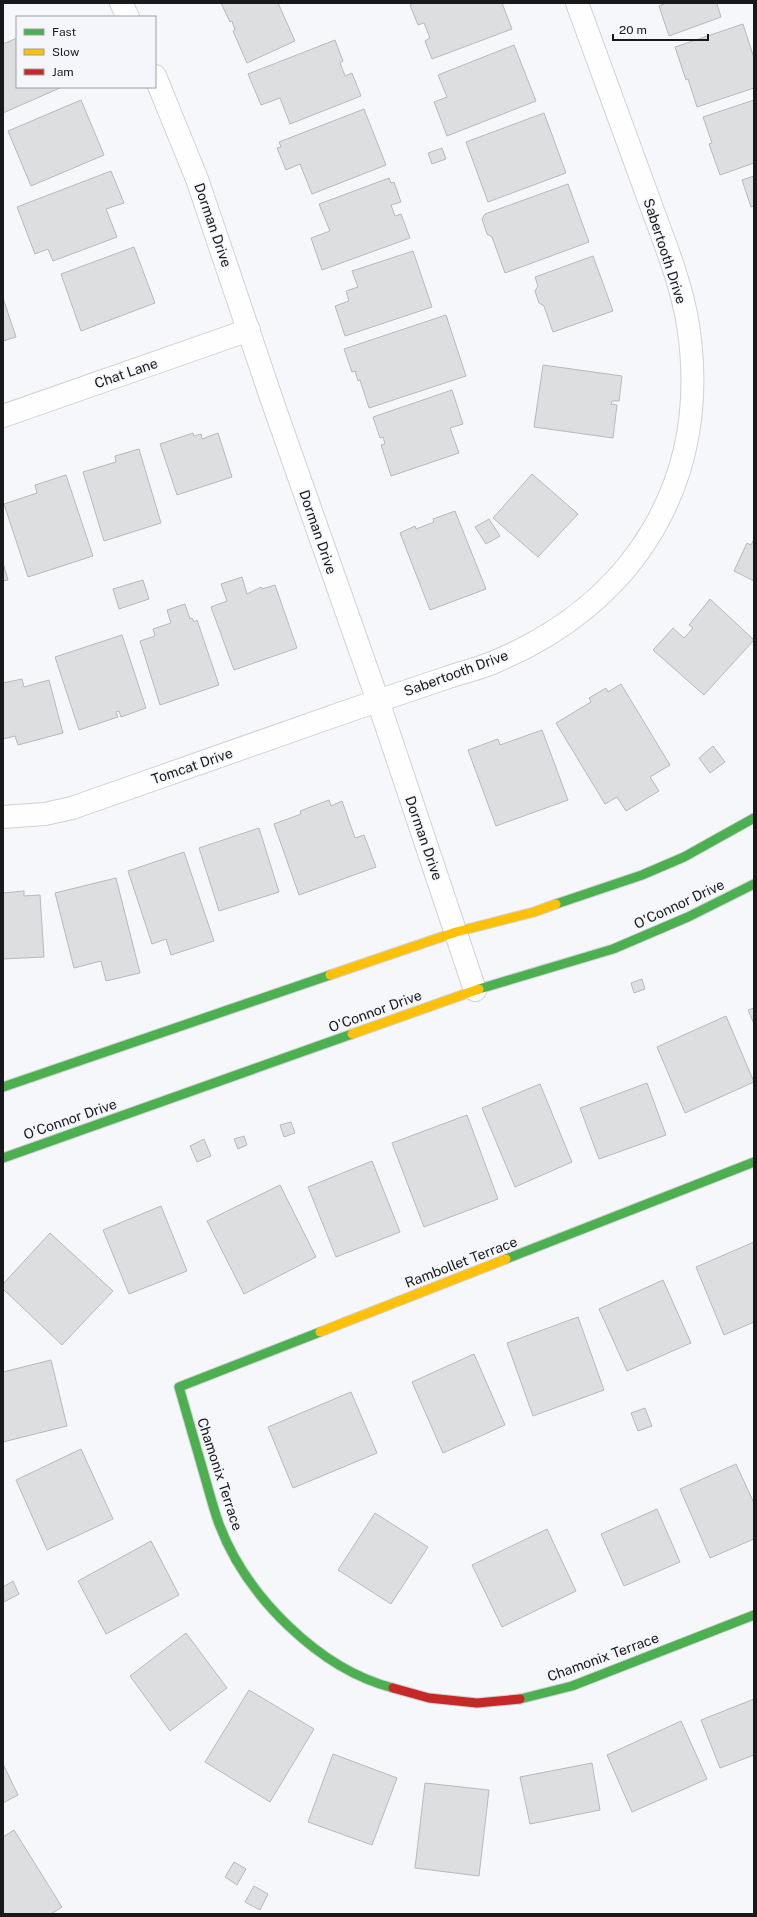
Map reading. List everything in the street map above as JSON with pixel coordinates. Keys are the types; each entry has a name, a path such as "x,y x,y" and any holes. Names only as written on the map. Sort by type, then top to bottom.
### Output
{"main road":[{"path":"3,1086 456,932 534,912 642,874 684,856 754,818"},
{"name":"O'Connor Drive","path":"3,1158 475,990 613,949 688,917 754,884"},
{"name":"Rambollet Terrace","path":"179,1387 754,1162"},
{"name":"Chamonix Terrace","path":"179,1387 219,1525 241,1568 269,1607 303,1640 342,1666 384,1686 429,1698 477,1703 525,1698 572,1686 754,1615"}],"street":[{"path":"121,3 128,16"},
{"name":"Sabertooth Drive","path":"378,701 492,663 542,638 567,623 611,587 627,568 656,524 677,477 690,427 693,375 688,323 675,272 577,3"},
{"name":"Dorman Drive","path":"156,78 197,179 280,424 378,701 475,990"},
{"name":"Chat Lane","path":"3,416 249,330"},
{"name":"Tomcat Drive","path":"3,817 45,814 72,808 378,701"}],"building":[{"path":"221,3 278,3 295,41 247,63 233,31 235,30 232,21 230,22"},
{"path":"414,3 502,3 512,29 432,59 425,41 430,38 424,23 418,25 410,5"},
{"path":"666,3 719,3 717,4 721,17 669,36 659,6"},
{"path":"743,24 754,58 754,88 697,107 675,47"},
{"path":"16,38 16,88 60,88 3,113 3,44"},
{"path":"335,40 343,61 340,63 345,76 352,73 361,96 290,124 280,98 261,105 248,74"},
{"path":"514,45 536,101 447,136 434,102 447,97 438,75"},
{"path":"81,100 104,155 31,186 8,131"},
{"path":"754,100 754,163 720,175 709,144 712,143 703,117"},
{"path":"364,109 386,165 312,194 300,164 286,170 277,148 281,147 279,142"},
{"path":"544,113 566,173 488,202 466,142"},
{"path":"442,148 446,159 432,164 428,153"},
{"path":"111,171 124,203 106,209 117,237 53,261 48,249 35,254 17,207"},
{"path":"754,176 754,206 751,207 742,180"},
{"path":"389,178 391,183 394,182 401,202 391,205 395,216 401,214 410,238 322,270 311,238 330,231 319,204"},
{"path":"568,184 589,242 505,273 492,237 487,234 482,219 485,214"},
{"path":"134,247 155,303 81,331 61,274"},
{"path":"413,251 432,307 345,336 335,306 349,301 346,291 358,287 352,271"},
{"path":"593,256 613,311 553,332 544,306 539,303 535,291 538,286 535,277"},
{"path":"3,298 16,337 3,341"},
{"path":"446,315 466,376 369,408 360,380 358,381 355,371 352,372 344,349"},
{"path":"543,365 622,376 619,401 612,401 611,404 617,405 613,438 534,427"},
{"path":"452,390 463,424 450,428 459,453 391,476 381,445 385,444 383,437 380,438 373,417"},
{"path":"193,433 194,436 201,434 202,439 218,433 232,477 177,495 160,444"},
{"path":"139,449 161,523 104,541 83,472 116,462 115,456"},
{"path":"532,474 578,514 538,557 493,518"},
{"path":"66,475 93,556 28,577 4,504 37,493 35,485"},
{"path":"455,511 486,589 430,610 400,533 415,526 416,529 434,522 433,519"},
{"path":"489,519 500,536 486,544 475,527"},
{"path":"754,539 754,581 734,571 747,543 751,545"},
{"path":"3,563 8,580 3,581"},
{"path":"242,577 247,594 261,587 262,589 275,585 297,648 234,670 211,607 227,601 221,584"},
{"path":"143,580 149,599 119,609 113,589"},
{"path":"710,599 754,640 704,695 653,650 673,628 684,638 693,628 689,625"},
{"path":"185,604 190,619 192,618 194,622 197,620 219,685 160,705 140,641 155,636 153,629 171,623 167,610"},
{"path":"122,635 146,708 121,717 119,711 116,712 118,717 79,730 55,657"},
{"path":"22,679 24,687 49,680 63,733 18,745 15,736 3,739 3,683"},
{"path":"621,684 670,765 650,777 659,791 626,811 617,797 605,804 556,723 591,702 589,698 606,688 608,692"},
{"path":"542,730 568,800 496,826 468,750 498,739 500,745"},
{"path":"713,746 725,762 710,773 699,758"},
{"path":"329,800 331,806 342,801 355,838 364,835 376,867 299,895 274,824 301,814 300,811"},
{"path":"259,828 279,892 219,911 199,848"},
{"path":"184,852 214,941 171,955 166,939 152,944 128,871"},
{"path":"116,878 140,973 106,981 101,961 74,968 55,893"},
{"path":"24,891 24,896 40,895 44,957 3,959 3,893"},
{"path":"642,979 645,989 634,993 631,983"},
{"path":"754,1008 754,1024 748,1010"},
{"path":"726,1016 754,1082 685,1113 657,1047"},
{"path":"647,1083 666,1135 599,1159 580,1108"},
{"path":"540,1084 572,1162 515,1187 482,1108"},
{"path":"467,1115 498,1199 424,1227 392,1143"},
{"path":"291,1122 295,1133 284,1137 280,1125"},
{"path":"244,1136 247,1145 238,1149 234,1139"},
{"path":"204,1139 211,1156 197,1162 190,1146"},
{"path":"372,1161 400,1232 336,1257 308,1187"},
{"path":"280,1185 316,1257 244,1294 207,1221"},
{"path":"161,1206 187,1271 129,1294 103,1230"},
{"path":"50,1233 113,1291 62,1345 3,1289 3,1284"},
{"path":"754,1242 754,1322 724,1335 696,1267"},
{"path":"663,1280 691,1343 627,1371 599,1309"},
{"path":"578,1317 604,1390 533,1416 507,1343"},
{"path":"474,1354 505,1425 443,1453 412,1382"},
{"path":"51,1360 67,1426 3,1442 3,1372"},
{"path":"351,1392 377,1453 293,1488 268,1427"},
{"path":"645,1408 652,1426 638,1431 631,1413"},
{"path":"81,1449 113,1519 47,1550 16,1480"},
{"path":"736,1464 754,1503 754,1539 710,1558 680,1489"},
{"path":"657,1509 680,1562 624,1586 601,1534"},
{"path":"375,1513 428,1547 391,1604 338,1570"},
{"path":"547,1529 576,1591 502,1627 472,1565"},
{"path":"151,1541 179,1595 106,1634 78,1581"},
{"path":"13,1581 19,1594 4,1602 3,1587"},
{"path":"186,1633 227,1688 170,1731 130,1676"},
{"path":"249,1690 314,1729 270,1802 205,1762"},
{"path":"754,1699 754,1755 720,1768 701,1720"},
{"path":"681,1721 707,1779 632,1812 607,1755"},
{"path":"333,1754 397,1778 372,1845 308,1822"},
{"path":"592,1763 600,1810 530,1824 520,1777"},
{"path":"3,1764 18,1795 3,1803"},
{"path":"425,1783 489,1790 479,1876 415,1868"},
{"path":"14,1830 62,1907 51,1914 3,1914 3,1837"},
{"path":"234,1862 246,1869 237,1885 225,1877"},
{"path":"254,1886 268,1894 260,1910 245,1902"}],"traffic: fast":[{"path":"556,904 642,875 684,857 754,818"},
{"path":"479,989 613,949 688,917 754,884"},
{"path":"3,1087 330,975"},
{"path":"3,1158 352,1034"},
{"path":"506,1259 754,1162"},
{"path":"320,1332 179,1387 219,1524 231,1551 247,1577 266,1603 288,1626 313,1647 338,1664 365,1678 393,1688"},
{"path":"520,1699 572,1686 754,1615"}],"traffic: slow":[{"path":"330,975 456,932 534,912 556,904"},
{"path":"352,1034 479,989"},
{"path":"320,1332 506,1259"}],"traffic: jam":[{"path":"393,1688 429,1698 477,1703 520,1699"}]}
